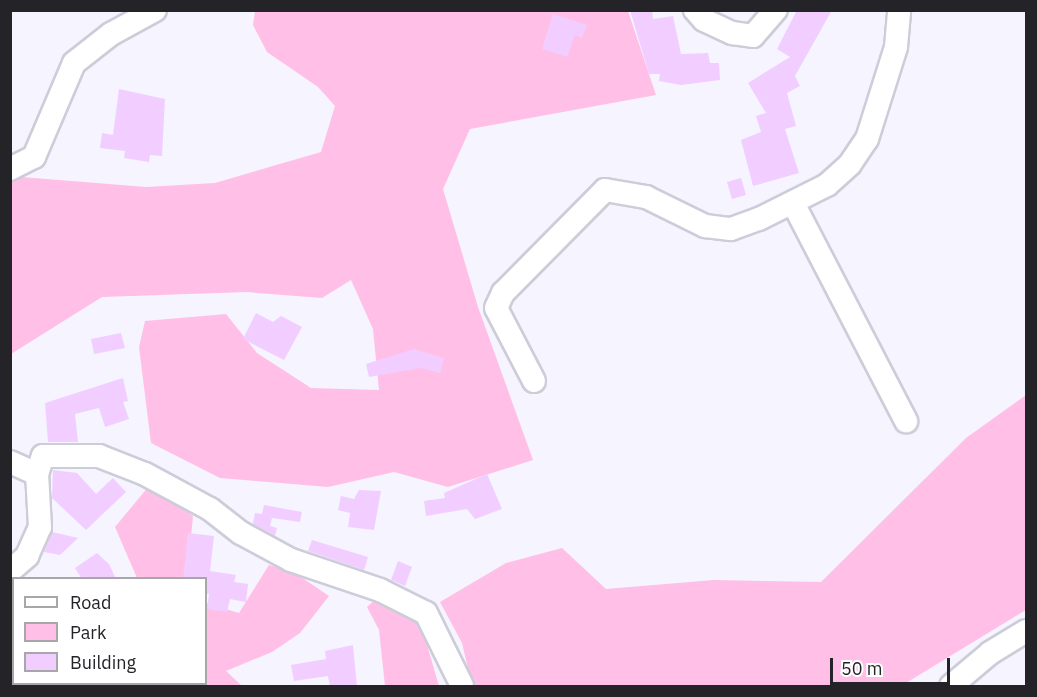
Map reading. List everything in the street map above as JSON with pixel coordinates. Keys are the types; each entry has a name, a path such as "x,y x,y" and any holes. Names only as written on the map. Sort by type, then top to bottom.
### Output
{"street":[{"path":"10,169 34,157 74,63 111,34 155,10"},
{"path":"696,10 704,20 732,33 753,36 776,10"},
{"path":"534,381 496,308 503,293 605,190 646,197 705,226 730,229 793,203 827,185 850,164 867,139 896,47 898,10"},
{"path":"793,203 906,422"},
{"path":"10,571 27,556 40,527 37,474 44,456 99,456 145,474 210,509 242,533 291,560 395,596 426,613 462,687"},
{"path":"10,462 37,474"},
{"path":"951,687 990,653 1026,631"}],"green space":[{"path":"255,11 628,11 656,95 470,129 443,189 478,307 533,460 448,487 394,472 328,487 220,478 151,443 139,347 145,321 226,314 257,353 311,388 379,390 373,329 351,280 322,298 246,292 102,297 11,354 11,182 21,177 146,187 215,183 321,152 335,106 318,87 267,52 253,25"},
{"path":"1026,395 1026,610 901,686 472,686 462,643 440,602 506,563 562,548 606,589 714,580 821,582 966,438"},
{"path":"149,486 193,516 187,577 137,577 115,527"},
{"path":"269,565 295,573 329,596 300,633 272,652 226,671 242,686 157,686 207,685 207,603 239,613"},
{"path":"378,597 420,621 439,686 385,686 379,630 367,607"}],"building":[{"path":"630,10 652,10 653,19 673,16 681,54 708,53 710,63 719,63 720,80 681,85 659,81 660,74 649,74"},
{"path":"797,10 832,10 795,76 800,86 787,93 796,126 785,129 799,173 753,186 741,140 761,132 756,116 766,113 748,83 790,57 777,49"},
{"path":"553,14 587,25 582,38 575,35 567,57 542,49"},
{"path":"119,89 165,99 162,156 150,155 149,162 124,158 125,151 100,148 102,133 113,135"},
{"path":"741,178 746,195 732,199 727,182"},
{"path":"256,313 273,322 281,316 302,327 284,360 243,339"},
{"path":"121,333 125,348 94,354 91,339"},
{"path":"414,349 444,358 440,373 421,368 369,377 366,364"},
{"path":"123,378 128,401 123,402 129,419 105,427 99,408 75,414 78,442 48,442 45,403"},
{"path":"53,470 77,473 96,494 113,478 126,492 86,530 52,498"},
{"path":"487,474 502,509 475,519 467,509 426,516 424,501 445,498 444,493"},
{"path":"359,490 381,491 374,530 348,527 350,513 338,510 341,496 354,499"},
{"path":"264,505 302,512 300,522 272,518 270,526 277,528 275,536 253,524 255,513 262,514"},
{"path":"52,532 78,538 60,555 44,552"},
{"path":"188,533 214,536 210,571 236,575 234,582 248,584 246,602 230,599 227,612 207,609 209,594 207,594 207,577 183,577"},
{"path":"312,540 368,557 364,570 308,551"},
{"path":"97,553 109,564 115,577 81,577 75,568"},
{"path":"398,561 412,567 405,586 391,580"},
{"path":"353,645 357,687 330,687 328,676 294,681 291,665 326,659 325,651"}]}
